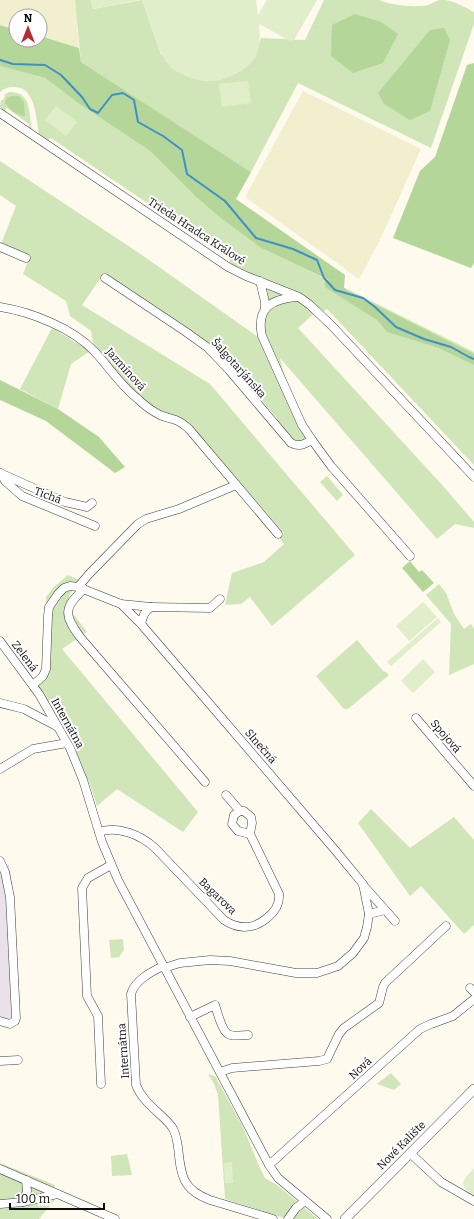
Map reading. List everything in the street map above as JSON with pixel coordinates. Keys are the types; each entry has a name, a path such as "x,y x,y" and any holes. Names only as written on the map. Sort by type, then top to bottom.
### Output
{"street":[{"name":"Trieda Hradca Králové","path":"0,113 228,267 298,297 310,305 332,326 474,477"},
{"path":"0,247 26,258"},
{"name":"Šalgotarjánska","path":"104,278 186,332 206,347 228,370 291,443 297,446 312,440"},
{"name":"Šalgotarjánska","path":"260,281 265,302 265,309 260,328 262,336 302,425 331,466 410,556"},
{"path":"265,309 275,301 298,297"},
{"name":"Jazmínová","path":"0,307 16,310 57,325 84,342 138,400 160,415 178,420 183,424 278,534"},
{"name":"Tichá","path":"1,473 65,502 87,507 92,503"},
{"name":"Tichá","path":"1,473 5,481 22,496 96,526"},
{"path":"205,782 80,637 70,624 68,618 69,606 90,573 138,524 146,519 179,510 236,485"},
{"path":"33,685 43,676 46,669 48,616 50,607 61,590 70,586 81,588"},
{"name":"Slnečná","path":"81,588 121,604 151,607 210,608 220,599"},
{"name":"Slnečná","path":"121,604 141,624 395,921"},
{"path":"141,624 143,616 151,607"},
{"name":"Zelená","path":"0,641 33,685"},
{"name":"Internátna","path":"33,685 59,728 77,762 99,832 112,865 190,1017 269,1165 278,1178 327,1219"},
{"path":"0,703 24,709 59,728"},
{"name":"Spojová","path":"416,718 474,786"},
{"path":"0,769 33,748 67,743"},
{"name":"Bagarova","path":"99,832 109,828 120,830 151,844 224,920 233,925 244,927 256,925 274,912 280,900 279,894 276,884 250,834 252,823 251,817 244,811 240,810 226,795"},
{"path":"240,810 234,815 232,824 238,830 250,834"},
{"path":"0,861 5,872 10,897 16,1018 15,1021 10,1024 0,1021"},
{"name":"Internátna","path":"101,1084 98,1016 88,996 82,888 88,878 112,865"},
{"name":"Slnečná","path":"164,967 180,963 210,960 230,961 296,973 317,973 338,966 354,953 364,938 369,914 363,884"},
{"path":"369,914 385,910"},
{"path":"220,1072 232,1068 319,1061 327,1059 339,1034 344,1028 378,1003 385,983 446,926"},
{"name":"Internátna","path":"164,967 137,983 131,994 136,1085 146,1100 172,1127 176,1134 181,1173 184,1181 191,1190 210,1200 273,1219"},
{"name":"Nová","path":"269,1165 416,1032 425,1026 456,1015 474,999"},
{"path":"190,1017 215,1005 224,1030 228,1034 248,1034"},
{"path":"0,1061 18,1060"},
{"name":"Nové Kalište","path":"345,1219 474,1089"},
{"path":"410,1153 440,1181 474,1201"},
{"path":"0,1169 115,1219"},
{"path":"23,1202 28,1191 26,1180"},
{"path":"0,1204 23,1202 57,1194"},
{"path":"288,1219 296,1208 305,1201"}],"shaded area":[{"path":"0,0 75,0 79,48 48,38 48,8 8,8 8,28 0,25"},
{"path":"303,91 421,149 380,240 359,279 245,197"},
{"path":"0,864 9,865 11,875 20,1008 19,1020 0,1024"}],"green space":[{"path":"75,0 91,0 93,9 142,0 161,55 255,58 261,38 305,40 324,0 379,0 396,5 423,6 445,0 456,3 474,12 474,24 431,148 298,83 251,172 81,62"},
{"path":"91,0 139,0 93,9"},
{"path":"142,0 256,0 258,15 267,0 317,0 294,40 290,41 259,24 260,37 257,53 248,66 225,79 202,81 188,77 176,71 163,58"},
{"path":"355,14 381,22 398,34 383,63 353,73 331,56 332,25"},
{"path":"0,25 8,28 8,48 48,48 48,38 79,48 81,62 251,172 236,199 345,275 344,288 474,354 474,365 439,348 387,332 377,320 325,287 325,282 329,280 261,248 218,216 195,196 150,151 78,103 45,78 0,66"},
{"path":"444,28 450,40 430,111 410,120 384,104 378,93 430,30"},
{"path":"474,63 474,263 471,268 393,238 420,171 435,157 467,65"},
{"path":"0,66 45,78 78,103 150,151 195,196 218,216 261,248 474,352 474,465 327,309 323,312 320,308 298,328 444,487 474,522 474,528 455,524 437,539 280,358 286,382 311,434 300,442 293,440 277,422 277,418 232,367 231,368 205,341 104,273 82,305 210,384 355,555 272,626 250,597 241,604 225,605 232,573 264,562 284,544 280,538 284,533 190,425 159,411 138,395 93,343 91,331 70,316 66,301 23,274 30,256 1,244 16,206 0,195 0,161 142,255 258,337 257,321 262,307 263,279 230,263 230,259 51,138 47,141 39,135 34,105 27,92 21,88 10,87 0,92"},
{"path":"248,81 251,103 222,107 219,84"},
{"path":"9,92 22,95 26,99 32,131 27,128 30,125 7,108 4,111 0,107 1,100 3,100 5,96 4,95"},
{"path":"11,96 19,96 24,102 25,116 14,112 5,103 6,98"},
{"path":"56,106 77,122 66,136 45,120"},
{"path":"52,328 90,351 71,364 58,409 20,389"},
{"path":"0,380 58,409 99,437 125,467 115,473 46,421 0,400"},
{"path":"327,476 343,495 337,501 320,482"},
{"path":"410,561 419,572 422,570 434,583 423,592 402,568"},
{"path":"68,575 79,580 69,596 70,610 87,632 62,649 198,812 183,832 117,789 97,806 92,790 71,740 35,680 48,663 46,597 54,587"},
{"path":"439,584 446,593 454,614 464,629 471,624 474,629 474,664 449,675 451,624 426,595"},
{"path":"423,602 437,617 409,641 396,626"},
{"path":"438,618 441,622 391,666 387,662"},
{"path":"357,640 384,672 385,671 389,675 348,709 344,709 316,676"},
{"path":"423,659 435,672 413,693 401,681"},
{"path":"371,809 410,848 454,817 474,840 474,925 464,934 421,886 410,896 358,823"},
{"path":"123,939 124,950 119,957 111,958 109,940"},
{"path":"391,1073 401,1084 394,1090 377,1084"},
{"path":"208,1074 215,1076 243,1127 265,1178 277,1185 318,1219 287,1219 225,1199 218,1095"},
{"path":"127,1154 132,1175 112,1176 111,1156"},
{"path":"232,1162 233,1183 225,1183 224,1163"},
{"path":"0,1163 55,1185 54,1201 39,1219 0,1219"},
{"path":"474,1168 474,1196 465,1189 464,1182"}],"waterway":[{"path":"0,60 13,64 45,65 61,75 82,97 90,109 98,113 112,95 123,93 134,100 138,122 163,136 182,150 187,174 225,201 256,238 293,249 317,260 324,278 335,290 363,298 396,327 424,339 451,347 474,359"}]}
